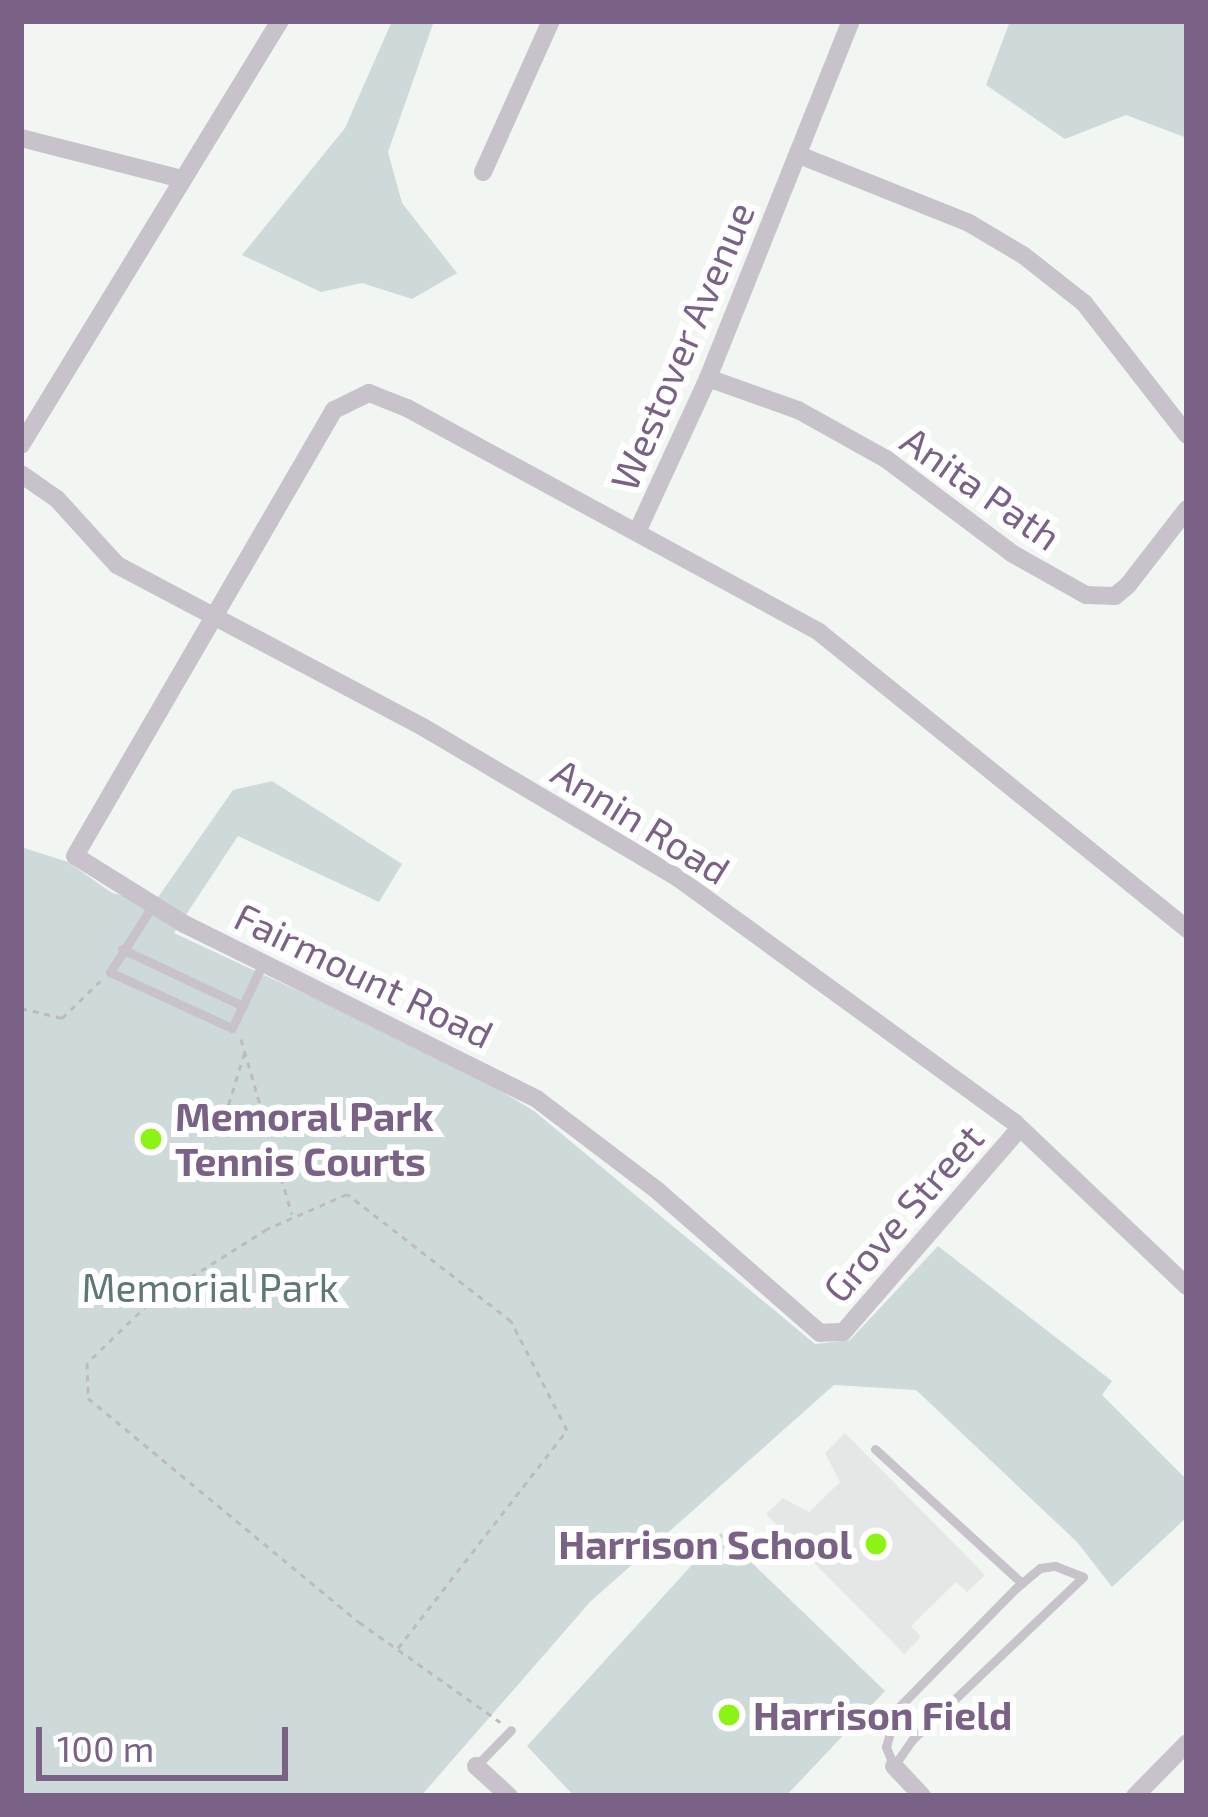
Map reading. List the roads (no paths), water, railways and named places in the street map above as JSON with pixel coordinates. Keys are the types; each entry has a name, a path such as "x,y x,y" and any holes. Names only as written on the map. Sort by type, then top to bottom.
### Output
{"street":[{"path":"21,445 280,21"},
{"path":"483,172 551,21"},
{"name":"Westover Avenue","path":"850,21 708,378 637,532 819,632 1187,929"},
{"path":"21,138 182,179"},
{"path":"800,155 969,223 1023,255 1084,303 1187,435"},
{"name":"Anita Path","path":"708,378 798,410 886,459 1012,554 1086,595 1114,596 1128,585 1187,509"},
{"path":"212,616 334,410 369,393 637,532"},
{"name":"Annin Road","path":"21,475 57,499 117,565 423,727 677,878 1020,1128 1187,1286"},
{"name":"Fairmount Road","path":"212,616 76,856 262,965 458,1054 537,1099 658,1191 820,1333 831,1334"},
{"name":"Grove Street","path":"831,1334 843,1332 1020,1128"},
{"path":"1135,1796 1187,1743"},
{"path":"476,1766 509,1796"},
{"path":"894,1766 922,1796"}],"lane":[{"path":"153,905 110,972 232,1028 262,965"},
{"path":"122,949 243,1006"},
{"path":"875,1449 1022,1583"},
{"path":"1055,1566 1084,1577 911,1740 894,1766 886,1747 896,1710 1022,1583 1055,1566"},
{"path":"476,1766 512,1730"}],"place":[{"name":"Memoral Park Tennis Courts","path":"151,1139"},
{"name":"Harrison School","path":"876,1544"},
{"name":"Harrison Field","path":"729,1715"}],"park label":[{"name":"Memorial Park","path":"210,1287"}]}
